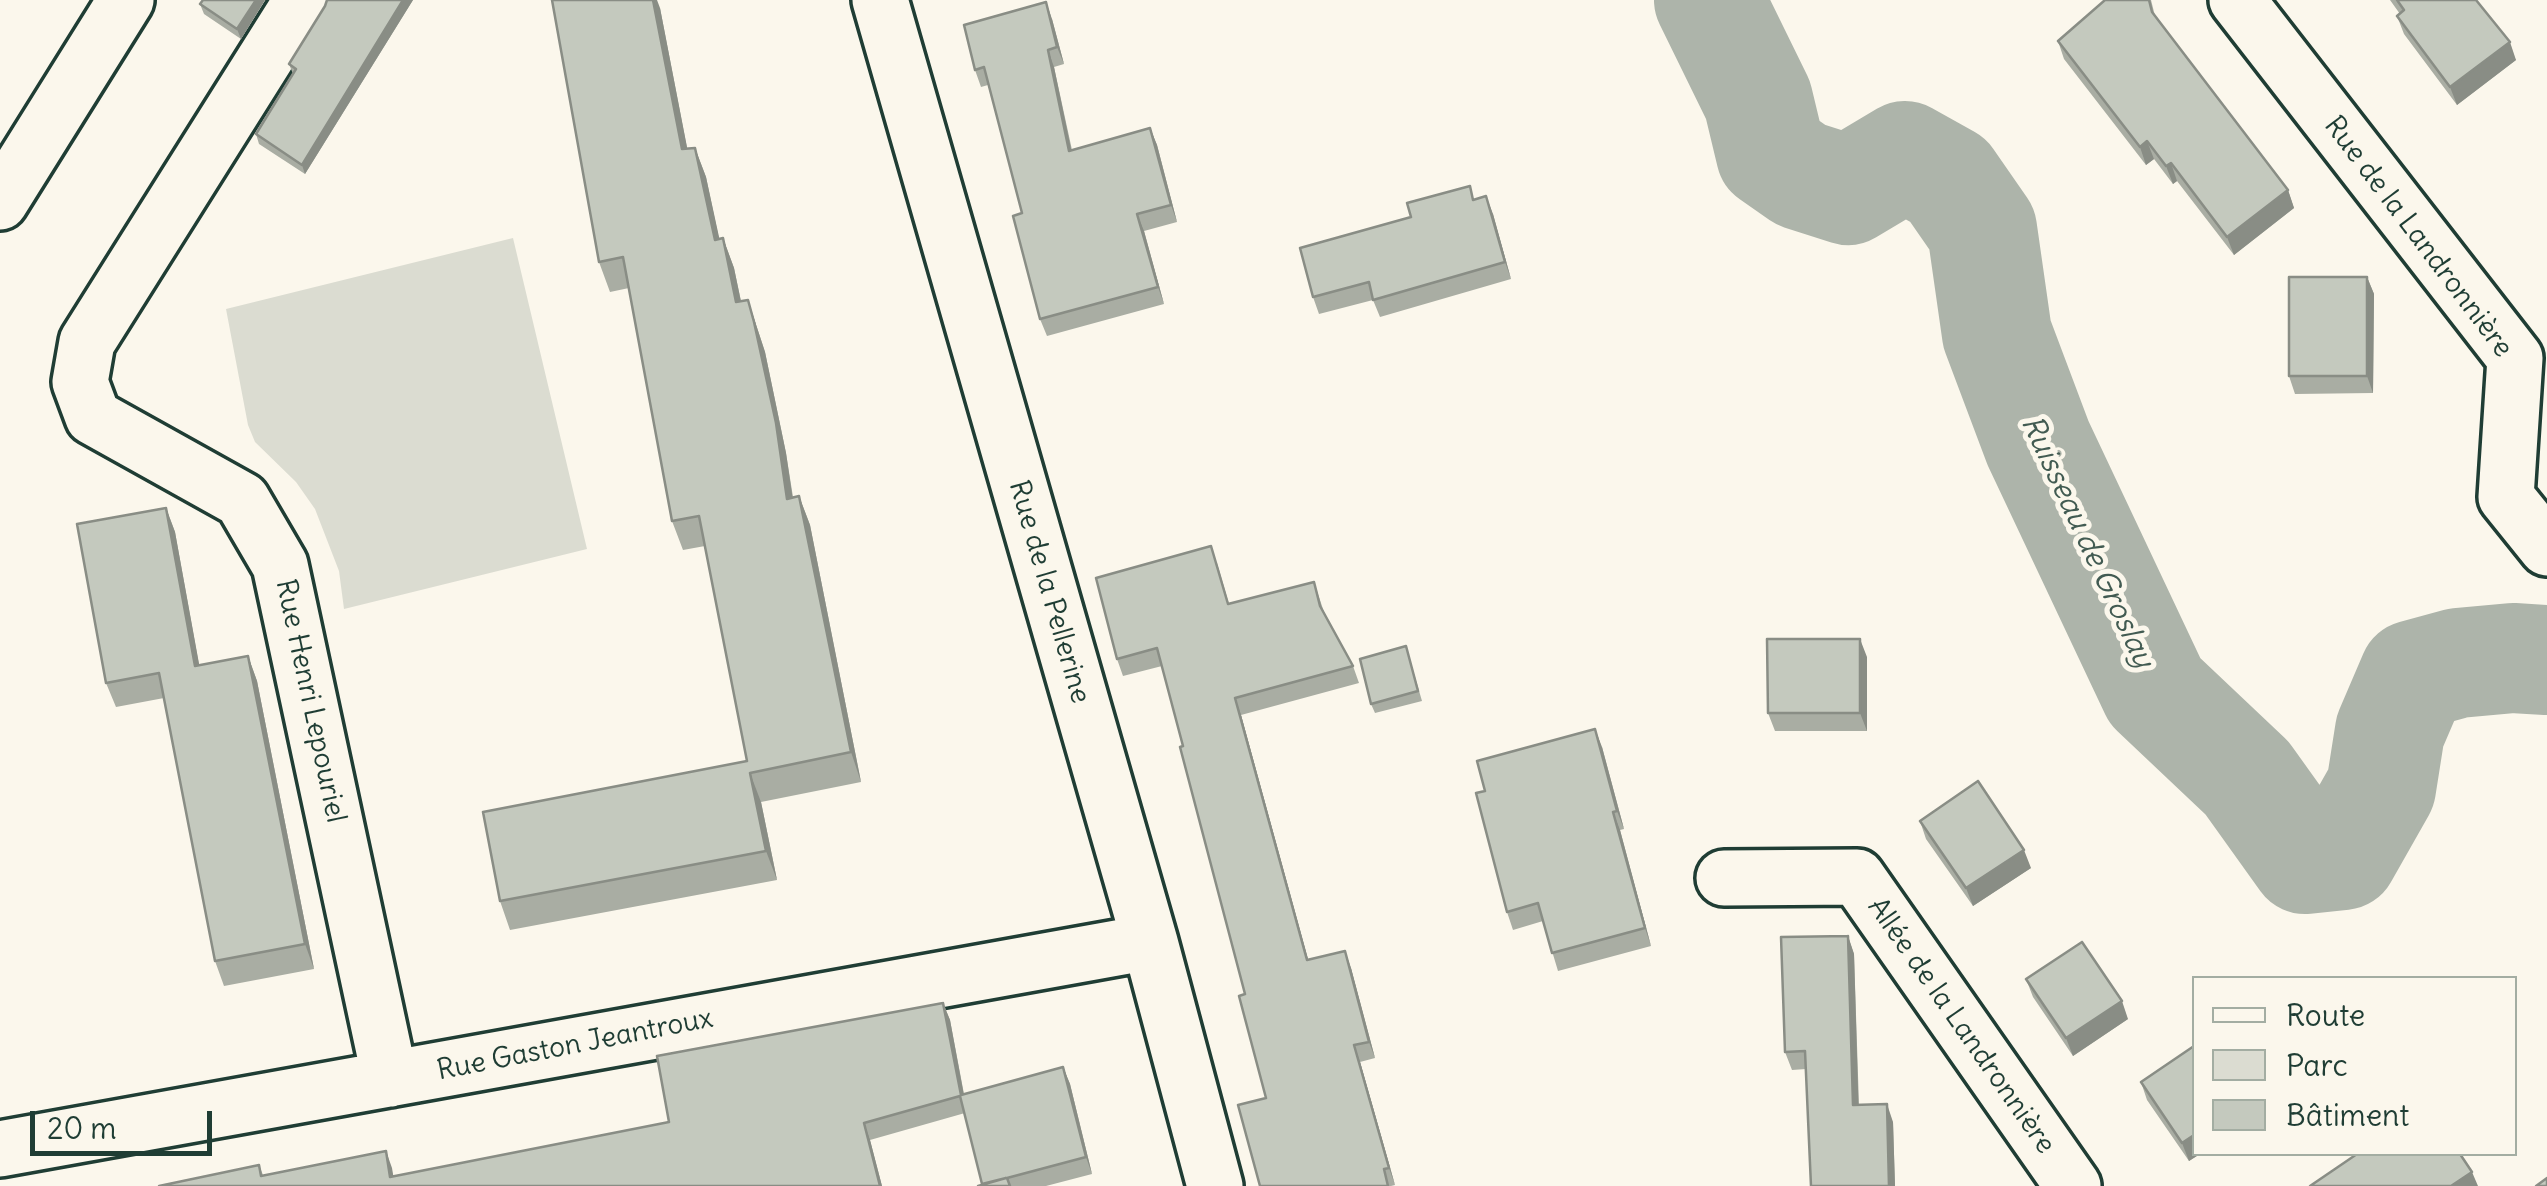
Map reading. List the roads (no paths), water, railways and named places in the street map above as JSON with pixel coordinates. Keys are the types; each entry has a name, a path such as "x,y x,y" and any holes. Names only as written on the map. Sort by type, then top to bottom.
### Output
{"street":[{"path":"0,202 126,0"},
{"name":"Rue Henri Lepouriel","path":"302,0 87,342 80,382 93,417 242,500 280,564 390,1079"},
{"name":"Rue de la Pellerine","path":"880,0 1150,942 1215,1186"},
{"name":"Rue de la Landronnière","path":"2237,0 2515,358 2506,497 2547,548"},
{"name":"Allée de la Landronnière","path":"1724,878 1857,877 2073,1186"},
{"name":"Rue Gaston Jeantroux","path":"0,1148 1150,942"}],"waterway":[{"name":"Ruisseau de Groslay","path":"1709,0 1758,100 1771,154 1801,175 1848,190 1905,156 1948,180 1982,229 1997,334 2038,443 2155,691 2247,778 2305,859 2343,855 2381,788 2390,731 2414,675 2458,663 2513,658 2547,660"}]}
